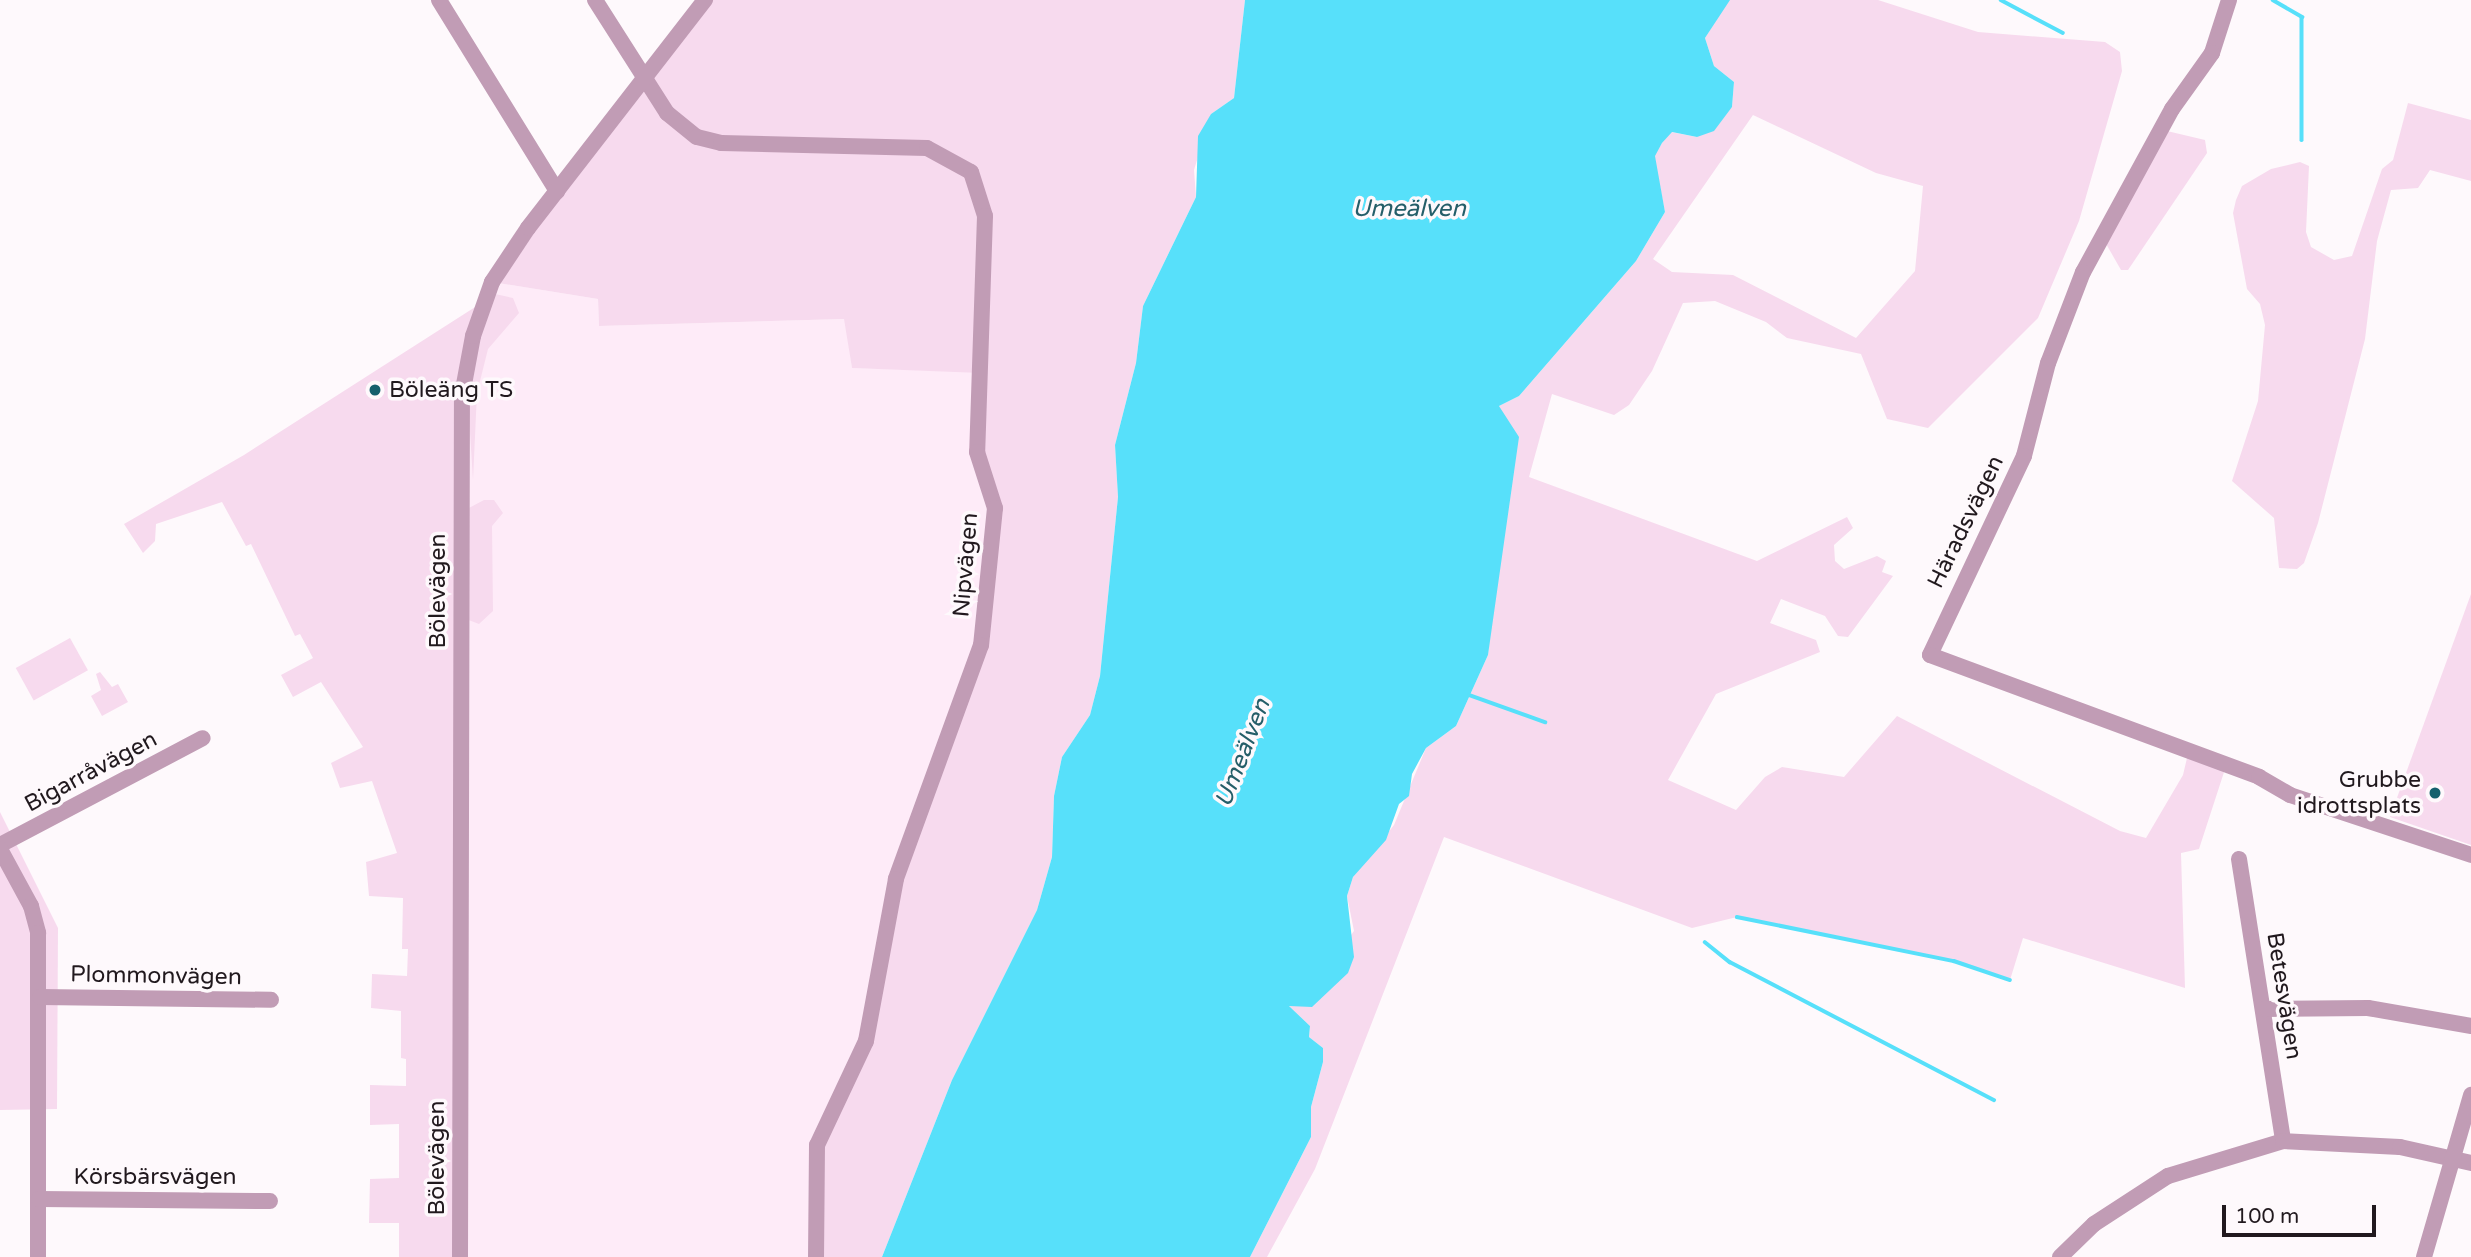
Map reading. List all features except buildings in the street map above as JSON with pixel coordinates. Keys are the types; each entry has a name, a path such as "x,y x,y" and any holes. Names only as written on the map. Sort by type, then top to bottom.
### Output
{"street":[{"path":"439,0 557,191"},
{"name":"Nipvägen","path":"595,0 644,80 682,128 721,144 877,144 927,148 952,158 971,172 985,216 977,452 995,508 981,645 896,879 866,1041 817,1145 816,1257"},
{"name":"Bölevägen","path":"460,1257 462,395 483,302 557,191 705,0"},
{"name":"Häradsvägen","path":"2230,0 2211,53 2172,109 2084,272 2048,363 2024,456 1930,654 2353,815 2471,855"},
{"name":"Bigarråvägen","path":"0,847 203,738"},
{"path":"0,847 31,906 38,933 38,1257"},
{"name":"Betesvägen","path":"2239,859 2283,1141"},
{"name":"Plommonvägen","path":"40,997 271,1000"},
{"path":"2263,1009 2368,1008 2471,1026"},
{"path":"2424,1257 2471,1095"},
{"path":"2060,1257 2094,1224 2168,1176 2283,1141 2386,1146 2471,1163"},
{"name":"Körsbärsvägen","path":"39,1199 270,1200"}],"shaded area":[{"path":"705,0 1245,0 1234,98 1211,114 1194,170 1196,197 1143,306 1136,363 1115,445 1118,497 1100,676 1090,715 1062,757 1054,796 1052,857 1037,910 952,1080 882,1257 816,1257 815,1162 866,1041 896,879 981,645 995,508 977,452 981,373 852,368 844,319 599,326 598,299 492,282"},
{"path":"1729,0 1878,0 1978,32 2105,42 2120,52 2122,71 2079,221 2038,318 1928,428 1887,419 1861,354 1787,338 1766,322 1715,301 1683,303 1652,371 1629,405 1614,415 1552,394 1529,477 1757,561 1847,517 1853,528 1834,545 1835,561 1844,569 1877,556 1886,561 1882,572 1893,576 1848,637 1838,636 1825,616 1781,599 1770,623 1816,640 1820,652 1716,694 1668,780 1736,810 1765,777 1782,767 1844,777 1897,716 2120,831 2146,838 2183,775 2187,758 2226,766 2199,849 2181,853 2185,988 2023,938 2010,980 1954,961 1737,917 1692,928 1444,837 1315,1169 1267,1257 1250,1257 1311,1137 1311,1107 1323,1062 1323,1048 1309,1037 1310,1026 1289,1006 1300,1003 1354,931 1347,896 1353,877 1394,825 1426,748 1456,726 1488,655 1506,424 1499,406 1519,396 1636,261 1665,212 1654,156 1662,143 1671,132 1697,137 1732,107 1734,82 1714,66 1705,38","holes":["1753,115 1876,173 1923,186 1915,271 1856,338 1733,275 1672,272 1653,259"]},
{"path":"2408,103 2471,120 2471,181 2430,170 2418,188 2391,190 2377,241 2365,339 2318,523 2304,563 2297,569 2279,568 2274,518 2232,481 2258,401 2265,325 2260,304 2247,289 2233,213 2236,200 2242,186 2271,169 2300,162 2309,166 2306,232 2311,247 2334,260 2352,256 2382,169 2393,160"},
{"path":"2167,131 2205,140 2207,153 2128,270 2121,270 2105,242"},
{"path":"492,282 598,299 599,326 845,319 852,368 981,372 995,508 981,645 816,1257 460,1257 462,395"},
{"path":"495,294 513,298 519,313 488,349 477,393 473,480 468,400 479,340"},
{"path":"483,302 462,395 460,1257 399,1257 399,1223 369,1223 370,1179 399,1178 399,1124 370,1125 370,1085 406,1086 406,1059 401,1058 401,1011 371,1008 372,974 407,976 408,949 402,949 403,898 369,896 366,862 397,853 372,781 340,788 331,763 363,747 321,682 293,697 281,675 313,658 300,634 295,636 251,544 246,546 222,502 156,524 155,541 143,553 124,524 244,455"},
{"path":"484,500 494,500 503,513 492,526 493,611 479,624 466,619 467,509"},
{"path":"2471,594 2471,845 2390,817"},
{"path":"70,638 88,670 34,700 16,668"},
{"path":"100,672 112,687 118,684 128,702 102,716 91,696 101,690 96,674"},
{"path":"0,812 58,928 57,1109 0,1110"}],"water":[{"name":"Umeälven","path":"1245,0 1730,0 1705,38 1714,66 1734,82 1732,107 1714,131 1697,137 1672,132 1662,143 1655,156 1665,212 1636,261 1519,396 1499,406 1519,437 1488,655 1456,726 1426,748 1412,774 1409,796 1399,804 1386,840 1353,877 1347,896 1354,957 1348,973 1312,1007 1289,1006 1310,1026 1309,1037 1323,1048 1323,1062 1311,1107 1311,1137 1250,1257 882,1257 952,1080 1037,910 1052,857 1054,796 1062,757 1090,715 1100,676 1118,497 1115,445 1136,363 1143,306 1196,197 1198,136 1211,114 1234,98"}],"waterway":[{"path":"2001,0 2063,33"},
{"path":"2273,0 2302,17 2302,140"},
{"path":"1469,695 1545,722"},
{"path":"1737,917 1954,961 2010,980"},
{"path":"1705,942 1730,962 1994,1100"}],"place":[{"name":"Böleäng TS","path":"375,390"},
{"name":"Grubbe idrottsplats","path":"2435,793"}]}
